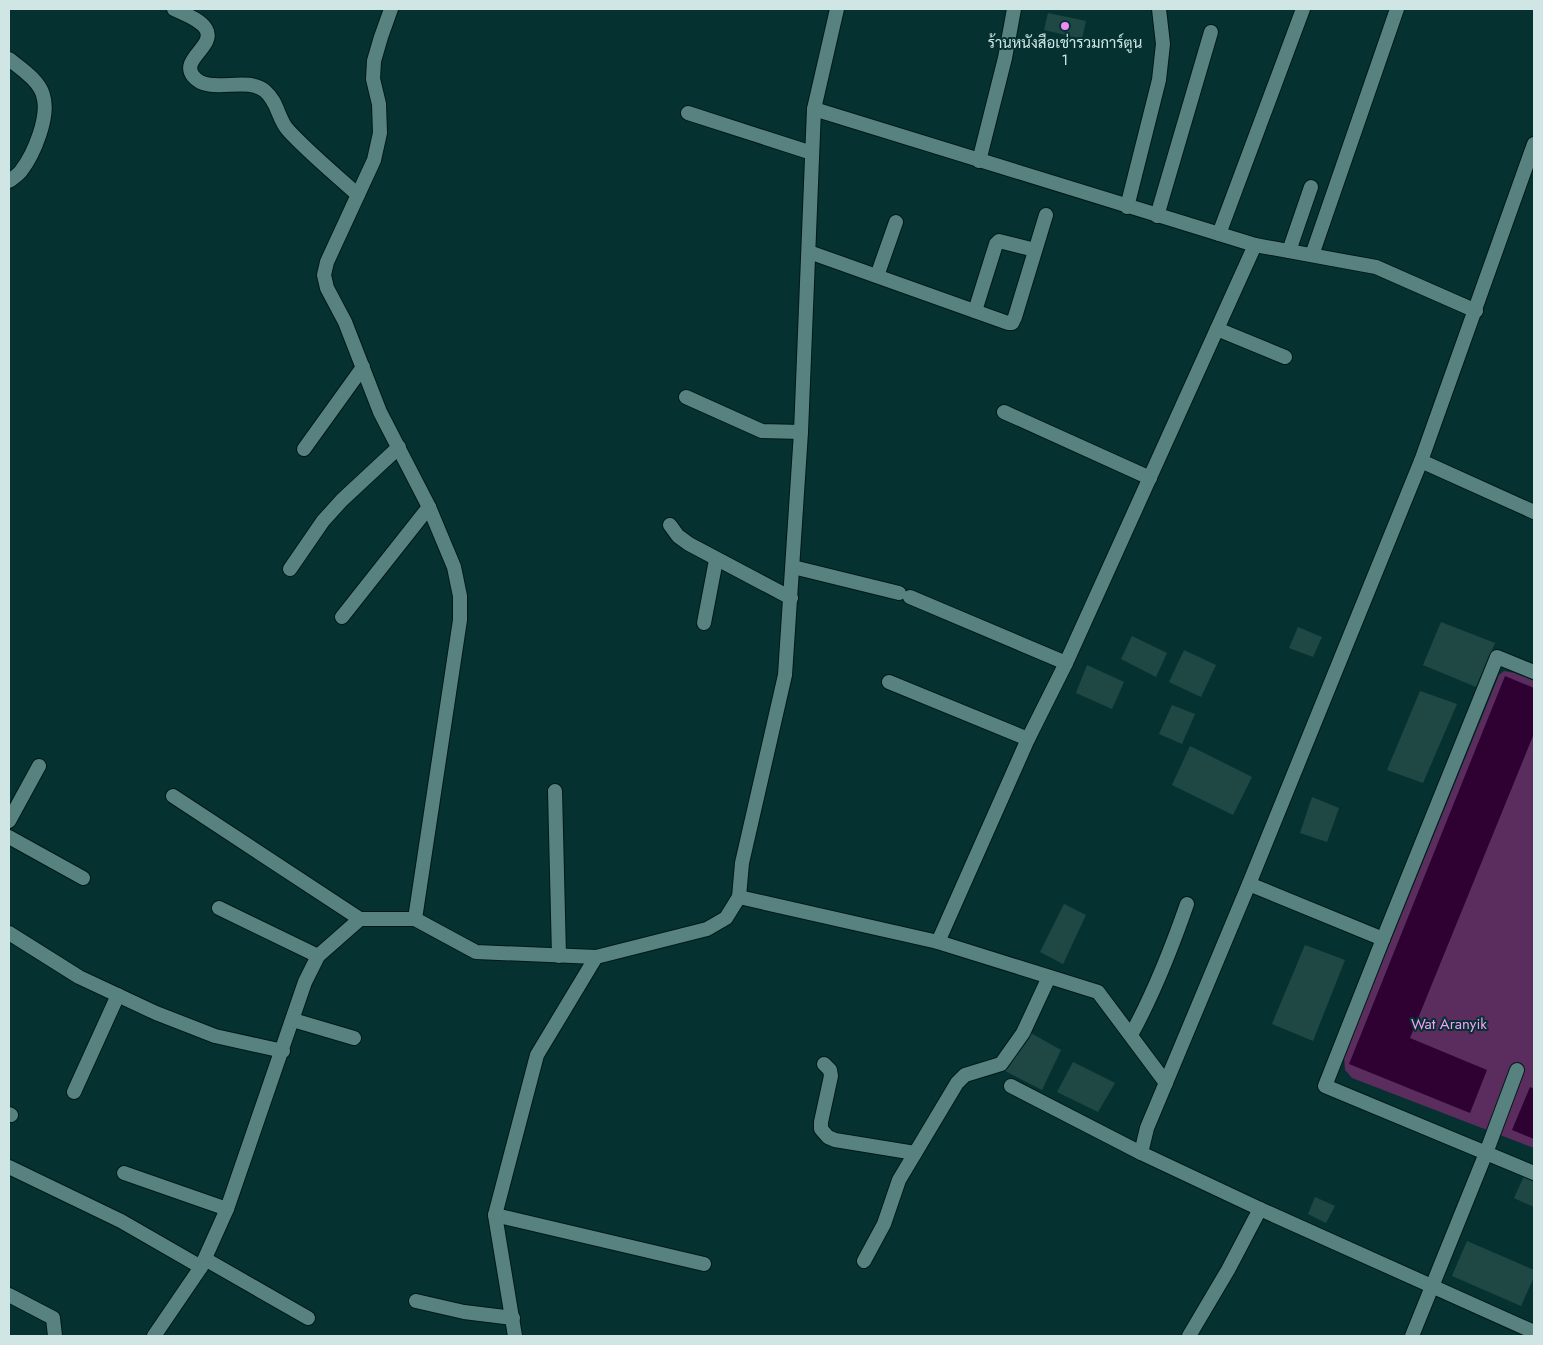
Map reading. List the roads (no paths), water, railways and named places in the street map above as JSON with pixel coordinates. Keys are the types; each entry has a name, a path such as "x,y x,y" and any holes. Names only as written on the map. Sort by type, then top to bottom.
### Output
{"street":[{"path":"174,9 199,22 207,32 202,48 192,59 191,71 194,77 208,84 252,84 265,91 275,102 287,129 358,195"},
{"path":"391,9 374,61 372,79 379,104 380,133 374,160 327,262 324,275 327,288 345,322 380,412 429,507 454,568 460,596 460,620 415,919"},
{"path":"173,796 360,919 415,919 476,952 596,958 707,929 726,918 739,896 742,864 785,675 794,567 801,432 814,109 837,9"},
{"path":"979,160 1005,58 1014,9"},
{"path":"1127,207 1159,80 1163,44 1159,9"},
{"path":"1219,234 1304,9"},
{"path":"1312,256 1397,9"},
{"path":"1157,216 1211,32"},
{"path":"9,58 35,82 43,94 45,112 31,156 20,173 9,181"},
{"path":"814,109 1255,245 1376,268 1476,310"},
{"path":"688,113 812,153"},
{"path":"1141,1153 1148,1128 1166,1082 1249,884 1421,461 1534,144"},
{"path":"1289,251 1311,187"},
{"path":"809,252 1012,323 1046,215"},
{"path":"877,276 896,222"},
{"path":"975,311 996,244 999,240 1035,250"},
{"path":"938,942 1028,739 1066,663 1255,245"},
{"path":"1217,329 1285,357"},
{"path":"304,449 363,368"},
{"path":"686,397 762,431 801,432"},
{"path":"1004,412 1150,478"},
{"path":"290,569 322,521 399,447"},
{"path":"1421,461 1534,512"},
{"path":"342,617 429,507"},
{"path":"670,525 678,536 716,560 791,598"},
{"path":"704,623 716,560"},
{"path":"794,567 904,595 1066,663"},
{"path":"1534,672 1497,657 1326,1086 1534,1173"},
{"path":"890,682 1028,739"},
{"path":"9,821 39,766"},
{"path":"555,791 559,956"},
{"path":"9,837 83,878"},
{"path":"1249,884 1383,939"},
{"path":"739,896 938,942 1098,992 1166,1082"},
{"path":"1131,1035 1148,1004 1187,904"},
{"path":"219,908 318,956"},
{"path":"154,1336 203,1263 227,1209 306,982 318,956 360,919"},
{"path":"9,933 79,977 156,1013 215,1036 283,1051"},
{"path":"516,1336 495,1215 537,1055 596,958"},
{"path":"864,1261 884,1224 899,1180 957,1084 965,1075 1001,1064 1023,1033 1049,977"},
{"path":"74,1092 118,995"},
{"path":"293,1020 354,1038"},
{"path":"824,1064 830,1070 831,1076 821,1129 828,1137 835,1140 915,1153"},
{"path":"1412,1336 1486,1153 1517,1070"},
{"path":"1011,1086 1141,1153 1260,1209 1534,1332"},
{"path":"9,1167 120,1221 308,1318"},
{"path":"124,1173 227,1209"},
{"path":"1189,1336 1228,1270 1260,1209"},
{"path":"495,1215 704,1264"},
{"path":"9,1294 53,1318 55,1336"},
{"path":"416,1301 464,1312 513,1318"}],"place":[{"name":"ร้านหนังสือเช่ารวมการ์ตูน 1","path":"1065,26"}],"park label":[{"name":"Wat Aranyik","path":"1449,1024"}]}
